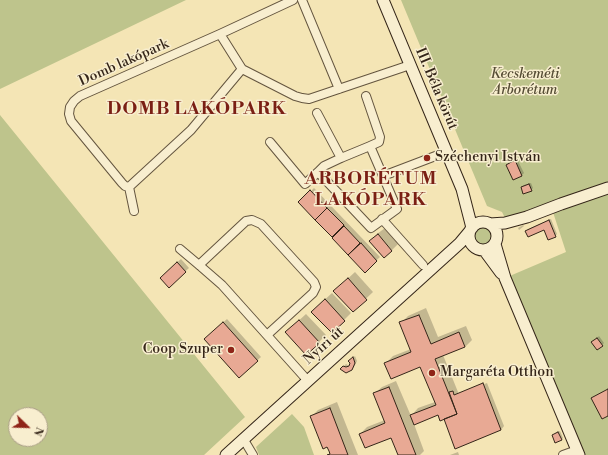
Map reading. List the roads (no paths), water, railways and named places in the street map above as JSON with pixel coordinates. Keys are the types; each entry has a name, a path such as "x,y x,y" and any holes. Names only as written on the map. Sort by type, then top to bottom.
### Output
{"street":[{"name":"Domb lakópark","path":"129,187 122,183 71,121 69,111 71,104 76,98 293,0"},
{"path":"302,0 339,89"},
{"name":"III. Béla körút","path":"383,0 462,189 476,212 487,223"},
{"path":"220,34 242,69 295,96 302,98 314,98 410,65"},
{"path":"134,211 129,187 191,130 242,69"},
{"path":"270,142 305,184 324,166 379,142 380,137 366,96"},
{"path":"317,113 341,158"},
{"path":"318,172 371,228 397,209 370,146"},
{"path":"382,176 446,152"},
{"path":"505,278 470,240 471,230 479,223 505,223 527,217 608,188"},
{"name":"III. Béla körút","path":"462,189 471,230"},
{"path":"479,249 488,249 527,217"},
{"path":"382,219 423,265"},
{"path":"199,265 246,221 254,220 262,224 314,282 316,287 313,293 266,335"},
{"path":"487,223 496,230 496,241 505,278 578,452 563,455"},
{"name":"Nyíri út","path":"226,455 442,260 471,230"},
{"path":"180,249 222,285 308,381"},
{"name":"Nyíri út","path":"442,260 463,249 479,249"},
{"path":"244,440 253,455"}],"place":[{"name":"Széchenyi István","path":"427,158"},
{"name":"Coop Szuper","path":"231,350"},
{"name":"Margaréta Otthon","path":"432,373"}],"district":[{"name":"DOMB LAKÓPARK","path":"197,110"},
{"name":"ARBORÉTUM LAKÓPARK","path":"371,190"}],"park label":[{"name":"Kecskeméti Arborétum","path":"525,84"}]}
